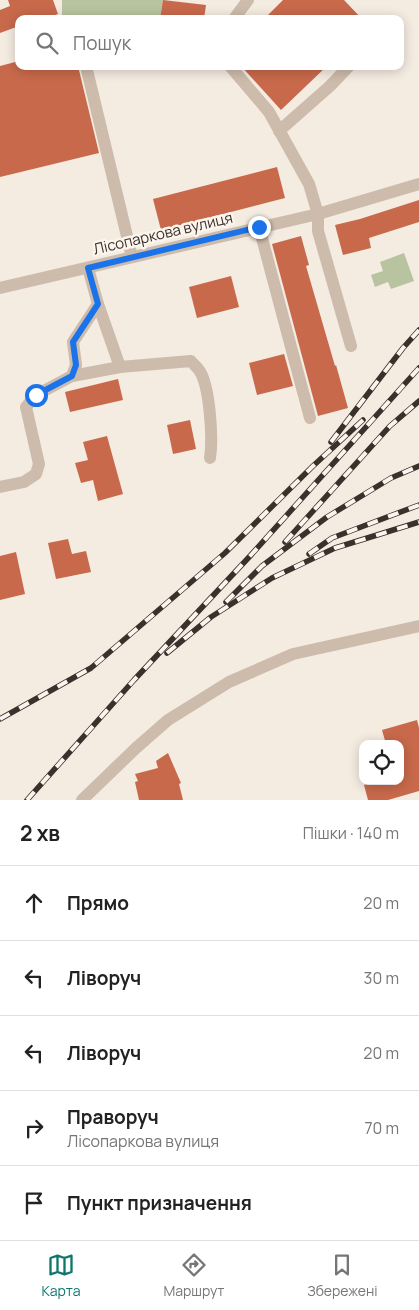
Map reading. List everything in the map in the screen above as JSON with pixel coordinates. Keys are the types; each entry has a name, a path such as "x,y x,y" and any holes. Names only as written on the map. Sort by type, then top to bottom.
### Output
{"street":[{"path":"237,15 248,0"},
{"path":"87,70 132,257"},
{"path":"233,70 269,112 309,184 318,214 318,230 351,346"},
{"path":"279,131 345,70"},
{"name":"Лісопаркова вулиця","path":"0,288 318,214 419,184"},
{"path":"259,227 310,418"},
{"path":"88,268 98,304 120,367"},
{"path":"72,376 76,365 73,342 98,304"},
{"path":"0,487 24,482 36,474 39,464 26,407 36,395 72,376 120,367 191,361 200,370 212,426 210,458"},
{"path":"82,800 168,720 229,682 293,654 419,626"}],"green space":[{"path":"62,0 163,0 161,15 62,15"},
{"path":"404,253 414,281 391,289 388,282 375,287 371,275 383,271 380,262"}],"building":[{"path":"8,0 53,0 58,14 15,15 15,27 0,33 0,10 10,6"},
{"path":"163,0 206,5 205,15 161,15"},
{"path":"283,0 344,0 358,15 268,15"},
{"path":"15,62 15,70 79,70 99,153 0,177 0,66"},
{"path":"245,70 323,70 281,110"},
{"path":"277,167 285,198 161,230 153,199"},
{"path":"419,200 419,222 369,238 371,248 343,255 335,225"},
{"path":"301,236 309,265 306,266 348,408 318,416 272,244"},
{"path":"231,276 239,307 197,318 189,287"},
{"path":"284,354 293,386 257,395 249,363"},
{"path":"118,379 123,400 70,412 65,392"},
{"path":"190,420 196,449 173,454 167,425"},
{"path":"107,436 123,494 98,501 93,480 81,483 75,463 88,460 83,442"},
{"path":"68,539 72,554 86,551 91,572 56,579 48,543"},
{"path":"16,552 25,594 0,600 0,556"},
{"path":"417,720 419,728 419,791 388,800 368,800 364,785 404,785 404,740 385,740 382,730"},
{"path":"168,753 181,783 179,784 183,800 139,800 135,782 138,781 135,774 158,768 156,761"}],"railway":[{"path":"331,442 419,330"},
{"path":"27,800 419,368"},
{"path":"285,542 390,426 419,401"},
{"path":"0,719 91,668 225,553 313,466 363,420"},
{"path":"226,602 262,566 327,517 391,478 419,466"},
{"path":"309,554 332,538 419,505"},
{"path":"167,653 211,617 272,578 335,548 419,522"}],"route":[{"path":"36,395 72,376 76,365 73,342 98,304 88,268 259,227"}]}
